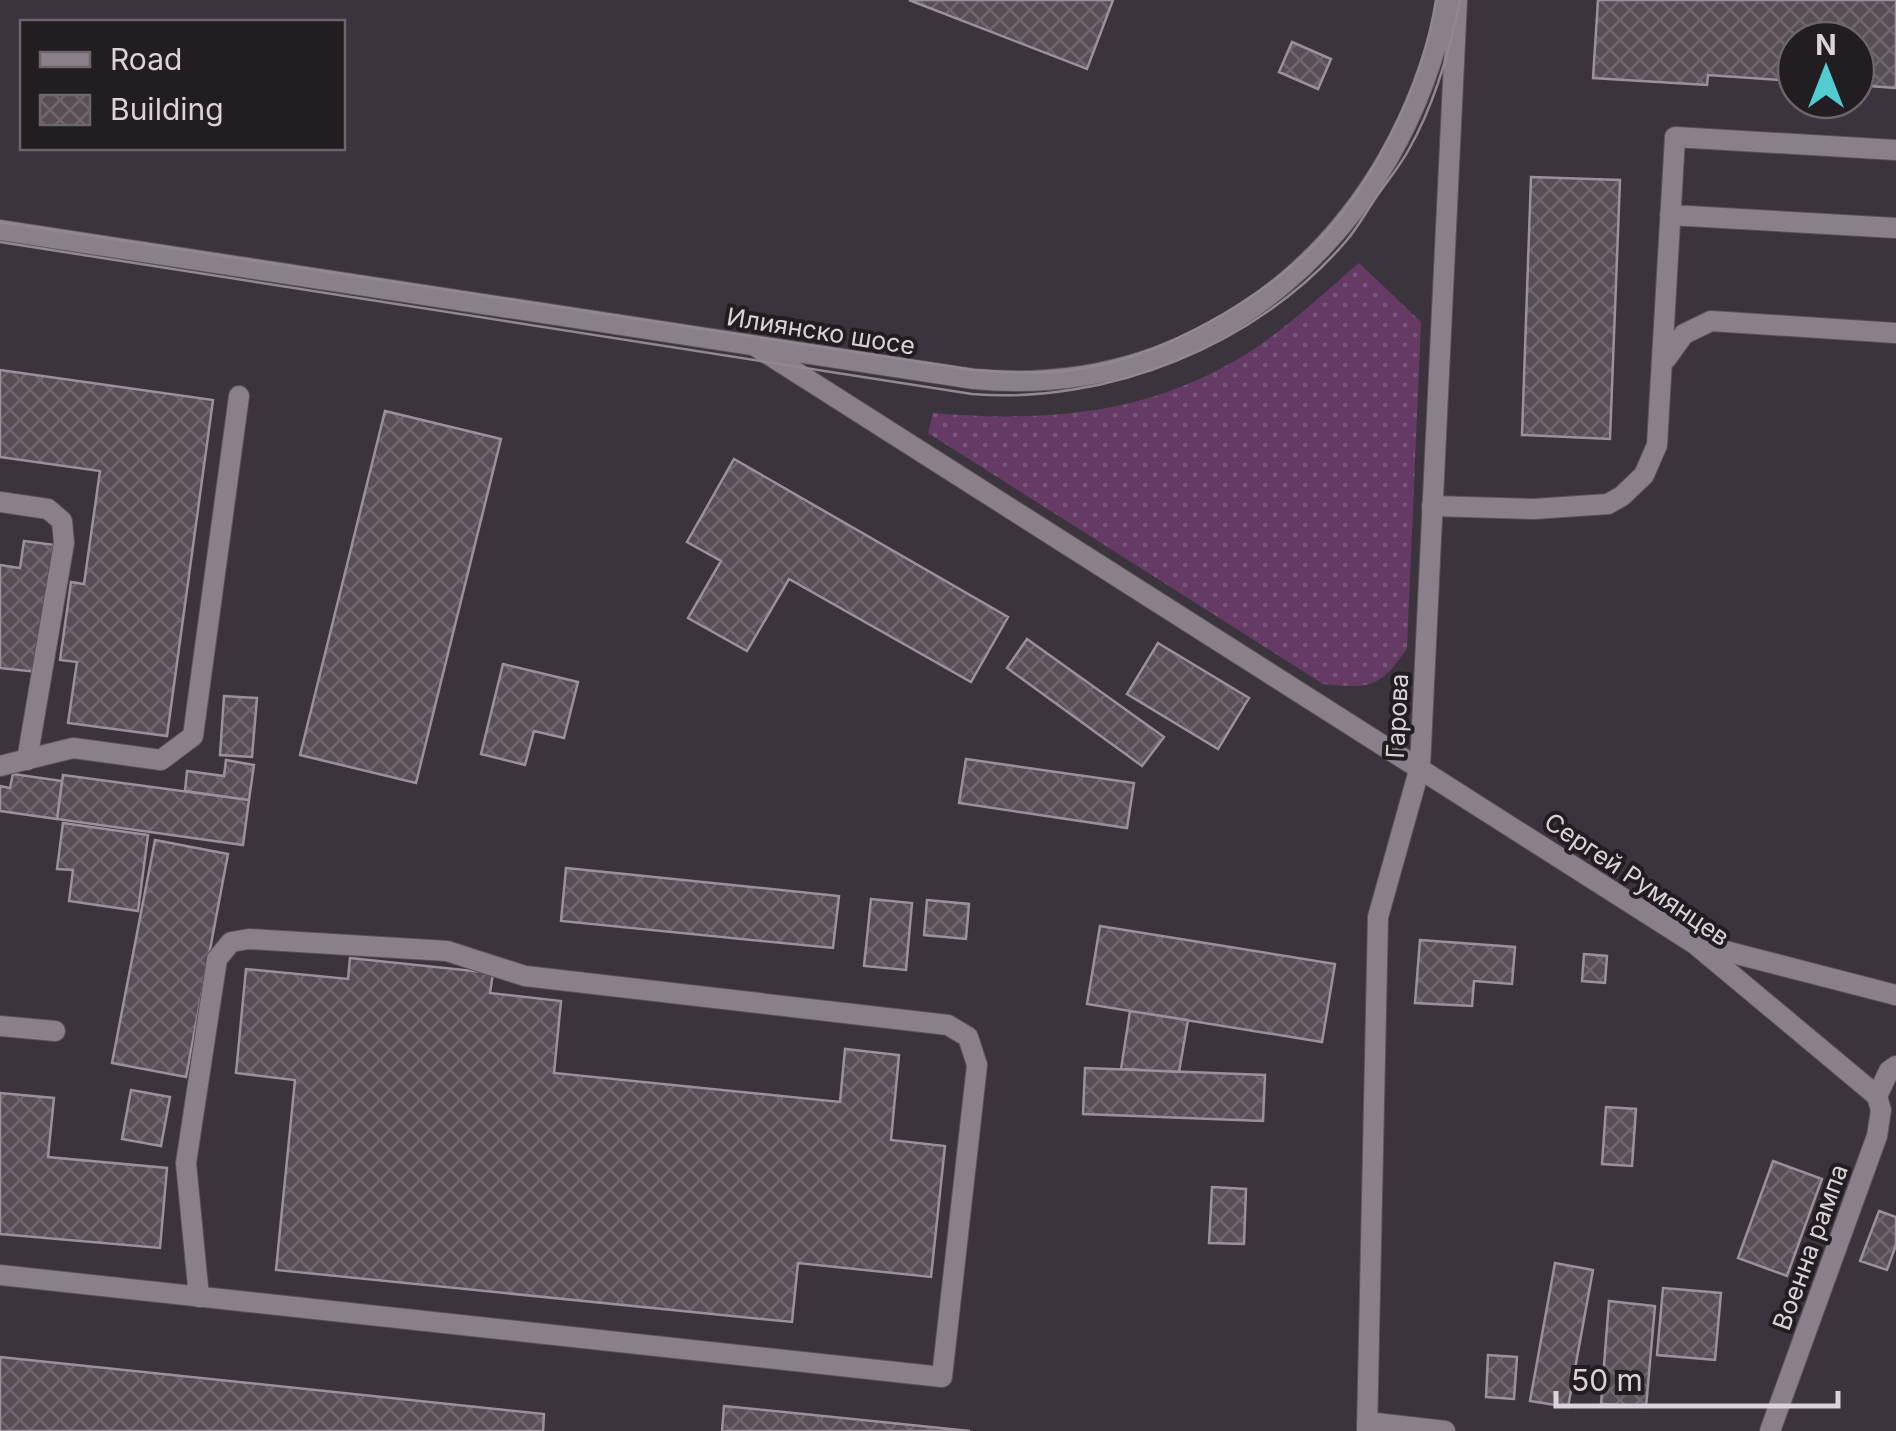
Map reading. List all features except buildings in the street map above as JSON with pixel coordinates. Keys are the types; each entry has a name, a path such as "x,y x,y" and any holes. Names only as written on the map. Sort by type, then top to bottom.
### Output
{"street":[{"name":"Илиянско шосе","path":"0,230 1013,383 1100,375 1143,363 1228,322 1311,261 1357,207 1398,144 1422,91 1447,0"},
{"name":"Гарова","path":"1367,1426 1378,918 1420,767 1457,0"},
{"path":"1432,506 1534,509 1608,504 1644,474 1656,445 1676,138 1896,150"},
{"path":"1670,215 1896,228"},
{"path":"1663,370 1674,344 1684,334 1712,321 1896,334"},
{"name":"Сергей Румянцев","path":"756,346 1695,944 1877,1096"},
{"path":"0,766 73,748 162,760 193,736 239,396"},
{"path":"0,502 48,509 62,522 64,543 27,760"},
{"path":"0,1276 942,1377 977,1065 968,1037 948,1025 526,976 447,951 249,939 231,942 217,960 186,1163 199,1297"},
{"path":"1695,944 1896,996"},
{"path":"0,1026 55,1032"},
{"path":"1877,1096 1889,1071 1896,1066"},
{"name":"Военна рампа","path":"1770,1431 1877,1136 1882,1110 1877,1096"},
{"path":"1367,1426 1445,1431"}],"shaded area":[{"path":"1359,263 1421,322 1407,648 1389,671 1372,683 1323,684 928,433 933,413 1052,415 1128,404 1165,393 1254,349"}],"tram line":[{"path":"0,222 973,370 1081,369 1124,359 1206,324 1258,292 1304,255 1350,202 1389,138 1419,68 1436,0"},
{"path":"0,242 972,394 1023,395 1075,389 1127,378 1225,338 1270,310 1311,277 1351,235 1408,151 1440,78 1460,0"}]}
